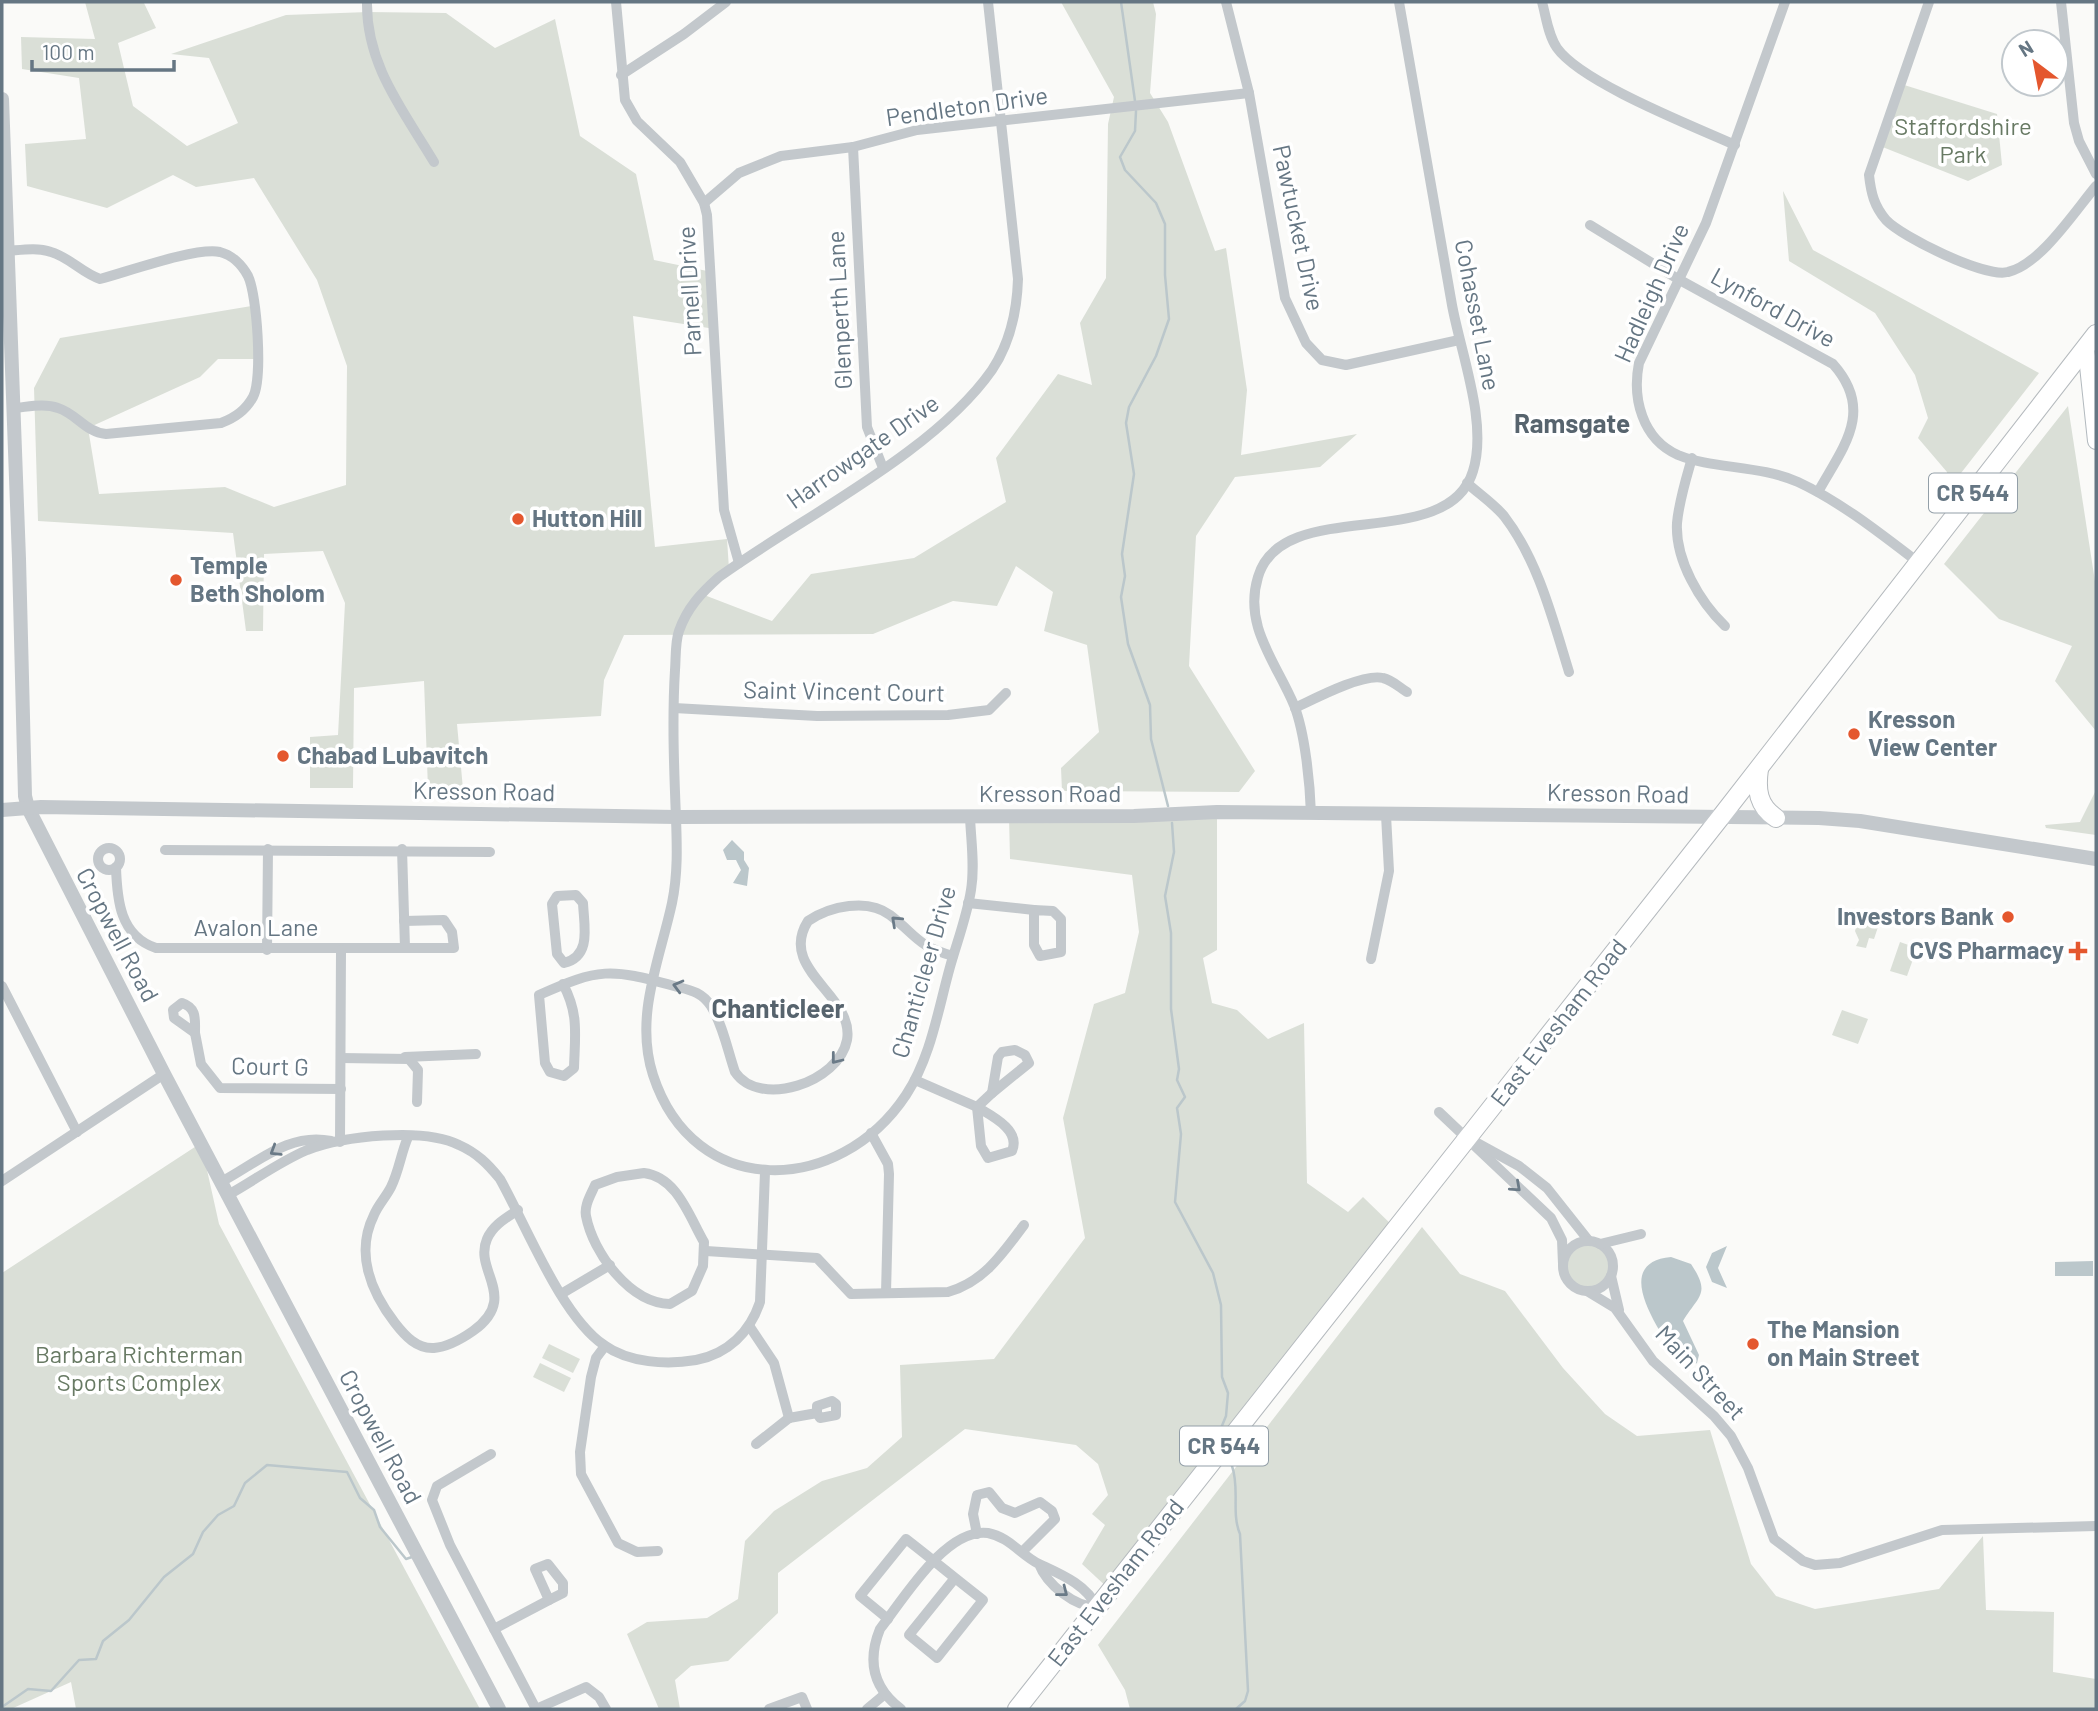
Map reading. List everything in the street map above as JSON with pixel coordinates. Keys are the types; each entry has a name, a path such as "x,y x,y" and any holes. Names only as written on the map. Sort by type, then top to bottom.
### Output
{"main road":[{"path":"2091,341 2096,441"},
{"name":"East Evesham Road","path":"1017,1709 1759,769 2091,341"},
{"path":"1759,769 1758,793 1768,812 1776,818"}],"street":[{"path":"367,2 370,44 378,66 435,162"},
{"name":"Parnell Drive","path":"616,2 621,75 630,110 680,162 704,203 709,237 724,510 739,563"},
{"path":"621,75 684,34 726,2"},
{"name":"Harrowgate Drive","path":"676,817 674,708 678,634 698,596 739,563 883,468 956,412 992,369 1017,310 1018,279 988,2"},
{"name":"Pawtucket Drive","path":"1226,2 1250,93 1285,298 1306,343 1322,360 1346,365 1459,340"},
{"name":"Cohasset Lane","path":"1399,2 1476,422 1477,451 1467,483"},
{"path":"1542,2 1555,46 1577,67 1642,103 1735,145"},
{"name":"Hadleigh Drive","path":"1785,2 1706,223 1639,363 1636,398 1646,424 1656,438 1676,454 1755,469 1796,481 1818,492 1919,563"},
{"path":"1929,2 1869,175 1871,197 1886,220 1978,270 2008,273 2036,257 2096,186"},
{"path":"2061,2 2074,123 2079,141 2096,174"},
{"name":"Pendleton Drive","path":"704,203 739,173 781,156 853,147 917,130 1250,93"},
{"name":"Cropwell Road","path":"2,100 24,796 164,1074 499,1709"},
{"name":"Glenperth Lane","path":"853,147 867,427 883,468"},
{"name":"Lynford Drive","path":"1590,225 1678,279 1833,364 1841,373 1854,397 1854,421 1818,492"},
{"path":"6,251 40,249 55,252 87,274 100,279 198,253 219,252 232,257 247,274 252,286 257,339 257,387 253,397 234,419 221,423 92,433 61,408 44,405 13,408"},
{"path":"1692,458 1677,526 1681,550 1699,596 1726,626"},
{"path":"1311,814 1311,790 1295,708 1263,644 1255,620 1254,589 1267,559 1289,542 1316,530 1427,513 1455,498 1467,483 1502,514 1525,549 1550,612 1569,672"},
{"path":"1295,708 1332,690 1377,677 1385,678 1407,692"},
{"name":"Saint Vincent Court","path":"674,708 817,716 948,715 989,710 1006,693"},
{"name":"Kresson Road","path":"2,810 28,808 676,817 970,817 1217,813 1776,818 1854,821 2096,859"},
{"path":"1371,958 1389,871 1387,815"},
{"name":"Chanticleer Drive","path":"676,817 677,859 672,903 652,978 648,1038 651,1067 665,1105 684,1132 705,1151 727,1163 765,1172 789,1169 835,1155 871,1133 904,1097 915,1080 927,1053 968,903 973,871 970,817"},
{"path":"267,950 268,849"},
{"path":"402,849 405,948"},
{"path":"165,850 402,849 490,852"},
{"name":"Avalon Lane","path":"116,867 120,908 131,931 142,942 156,948 454,948 452,932 444,920 404,921"},
{"path":"576,895 583,903 584,950 579,958 564,963 557,954 552,904 557,896 576,895"},
{"path":"968,903 1034,910"},
{"path":"563,984 573,1003 576,1016 574,1068 564,1076 550,1072 546,1068 538,995 563,984 588,974 618,972 652,978 696,991 710,1006 735,1072 742,1082 752,1089 766,1091 788,1087 816,1076 838,1058 846,1043 844,1020 813,977 802,951 801,939 808,921 832,908 873,908 889,914 924,947 953,956"},
{"path":"337,1142 341,1089 341,950"},
{"path":"579,958 588,974"},
{"path":"2,986 77,1132"},
{"name":"Court G","path":"195,1033 201,1064 220,1088 341,1089"},
{"path":"341,1058 476,1054"},
{"path":"402,1057 414,1063 418,1070 417,1102"},
{"path":"2,1181 164,1074"},
{"path":"915,1080 977,1107 1005,1125 1013,1139 1012,1151 988,1158 981,1146 977,1107"},
{"path":"977,1107 992,1093"},
{"path":"1439,1112 1551,1218 1562,1240 1563,1264 1569,1283 1587,1291 1603,1287 1611,1276 1612,1258 1594,1242 1547,1188 1519,1166 1468,1138"},
{"path":"871,1133 888,1164 889,1174 886,1293"},
{"path":"225,1188 285,1160 337,1142 408,1137 442,1139 475,1153 500,1179 561,1294 588,1332 605,1346 652,1362 678,1363 719,1352 750,1327 760,1302 765,1172"},
{"path":"408,1137 390,1188 374,1213 368,1231 365,1263 372,1285 391,1318 412,1341 434,1348 468,1335 489,1317 495,1302 486,1259 486,1241 499,1223 518,1210"},
{"path":"635,1174 656,1174 670,1183 704,1242 706,1251 692,1291 670,1304 647,1300 631,1290 610,1265 590,1228 586,1216 587,1201 598,1183 635,1174"},
{"path":"706,1251 817,1258 851,1294 958,1289 993,1266 1024,1224"},
{"path":"1563,1264 1573,1246 1641,1234"},
{"path":"561,1294 610,1265"},
{"name":"Main Street","path":"1611,1276 1622,1316"},
{"name":"Main Street","path":"1587,1291 1607,1301 1622,1316 1653,1361 1714,1416 1731,1436 1748,1468 1774,1539 1803,1561 1815,1565 1840,1563 1942,1530 2096,1526"},
{"path":"750,1327 774,1363 789,1418"},
{"path":"605,1346 596,1358 590,1377 580,1452 581,1474 618,1543 637,1552 658,1550"},
{"path":"756,1444 789,1418 817,1413"},
{"path":"491,1454 437,1486 432,1500 450,1545 536,1709 586,1687 598,1697 606,1709"},
{"path":"977,1534 973,1514 977,1495 982,1492 989,1492 1002,1508 1015,1513 1040,1502 1052,1511 1055,1519 1023,1551"},
{"path":"901,1709 877,1681 873,1655 880,1629 934,1561 954,1542 988,1533 1023,1551 1039,1564 1052,1567 1091,1596 1097,1607"},
{"path":"888,1619 860,1596 906,1539 983,1600 937,1658 909,1635 955,1578"},
{"path":"494,1629 549,1600"},
{"path":"867,1709 886,1694"},
{"path":"769,1709 802,1697 807,1709"}],"green space":[{"path":"85,2 144,3 156,28 118,43 133,106 187,146 238,123 209,58 171,54 286,15 446,13 495,48 555,19 580,136 636,174 654,260 712,272 715,329 633,316 655,547 727,539 729,569 699,593 772,621 811,574 914,558 1006,502 996,458 1058,374 1092,385 1080,323 1106,278 1108,124 1114,97 1061,2 1153,2 1156,14 1150,93 1168,122 1215,251 1226,248 1247,390 1241,455 1357,434 1320,467 1235,477 1196,536 1189,666 1255,771 1239,792 1062,791 1061,768 1099,732 1087,645 1044,631 1053,592 1016,566 997,606 953,601 873,634 624,635 604,680 601,716 457,724 463,789 428,789 424,681 354,688 353,788 310,788 310,737 338,735 345,603 323,551 264,554 263,631 246,631 233,533 38,521 34,388 60,338 258,305 257,359 218,359 200,377 88,428 99,494 225,487 274,507 346,485 347,366 317,280 254,178 196,187 173,175 107,208 27,186 25,144 86,139 79,78 22,69 21,37 95,39"},
{"name":"Staffordshire Park","path":"1901,84 1997,114 2002,165 1968,181 1880,146"},
{"path":"1783,191 1813,250 2039,373 1947,491 1947,472 1918,438 1928,418 1915,375 1875,313 1789,261"},
{"path":"2068,406 2096,588 2096,731 2055,681 2072,646 1999,619 1944,564"},
{"path":"2096,790 2096,835 2046,828 2045,825 2080,822"},
{"path":"1217,812 1217,950 1203,958 1212,1003 1237,1010 1268,1039 1304,1023 1307,1183 1348,1212 1363,1197 1396,1229 1110,1590 1082,1564 1105,1525 1092,1514 1108,1495 1098,1464 1076,1445 965,1429 778,1573 778,1613 728,1661 691,1666 675,1680 680,1709 659,1709 627,1634 647,1622 707,1618 738,1599 745,1541 774,1511 822,1481 867,1468 902,1437 900,1365 994,1359 1085,1238 1063,1118 1094,1004 1125,993 1139,932 1132,875 1010,859 1009,816"},
{"path":"1861,911 1881,918 1874,939 1869,938 1866,948 1856,946 1859,940 1855,931"},
{"path":"1900,942 1917,948 1907,976 1890,971"},
{"path":"1842,1010 1868,1019 1858,1044 1832,1035"},
{"name":"Barbara Richterman Sports Complex","path":"201,1143 219,1224 480,1709 76,1709 71,1682 11,1709 2,1709 2,1273"},
{"path":"1422,1227 1460,1274 1505,1291 1563,1368 1605,1414 1637,1436 1710,1430 1751,1564 1776,1596 1815,1609 1939,1589 1983,1536 1986,1610 2054,1612 2053,1672 2096,1679 2096,1709 1130,1709 1125,1690 1098,1645"},
{"path":"1588,1241 1606,1248 1613,1266 1606,1284 1588,1291 1570,1284 1563,1266 1570,1248"},
{"path":"549,1344 580,1359 573,1373 542,1358"},
{"path":"540,1363 571,1378 564,1392 533,1377"}],"shaded area":[{"path":"732,840 744,852 744,860 749,868 747,886 733,883 741,870 736,860 727,860 723,850"},
{"path":"1727,1246 1718,1268 1727,1288 1712,1282 1706,1267 1712,1253"},
{"path":"1671,1257 1691,1264 1700,1282 1698,1299 1683,1321 1699,1355 1697,1363 1690,1367 1679,1362 1662,1335 1645,1302 1641,1286 1643,1272 1652,1262"},
{"path":"2093,1261 2093,1276 2055,1276 2055,1262"}],"waterway":[{"path":"1121,2 1135,101"},
{"path":"1136,111 1135,131 1120,157 1125,170 1156,203 1165,224 1165,275 1169,319 1156,356 1129,407 1126,423 1134,474 1122,554 1125,576 1121,597 1128,644 1150,705 1151,739 1168,806"},
{"path":"1172,823 1174,852 1165,896 1171,933 1171,1009 1179,1069 1177,1080 1185,1097 1177,1108 1181,1134 1175,1202 1213,1273 1221,1305 1222,1377 1228,1393 1226,1416 1219,1433"},
{"path":"2,1707 28,1689 51,1691 79,1660 96,1659 103,1641 129,1620 164,1577 193,1554 203,1532 218,1515 234,1506 245,1483 267,1465 347,1472 360,1498 374,1510 380,1527 406,1559 412,1557"},
{"path":"1232,1466 1236,1518 1240,1534 1248,1691 1245,1701 1236,1709"}],"place":[{"name":"Hutton Hill","path":"518,519"},
{"name":"Temple Beth Sholom","path":"176,580"},
{"name":"Kresson View Center","path":"1854,734"},
{"name":"Chabad Lubavitch","path":"283,756"},
{"name":"Investors Bank","path":"2008,917"},
{"name":"CVS Pharmacy","path":"2078,951"},
{"name":"The Mansion on Main Street","path":"1753,1344"}],"district":[{"name":"Ramsgate","path":"1572,424"},
{"name":"Chanticleer","path":"778,1009"}]}
